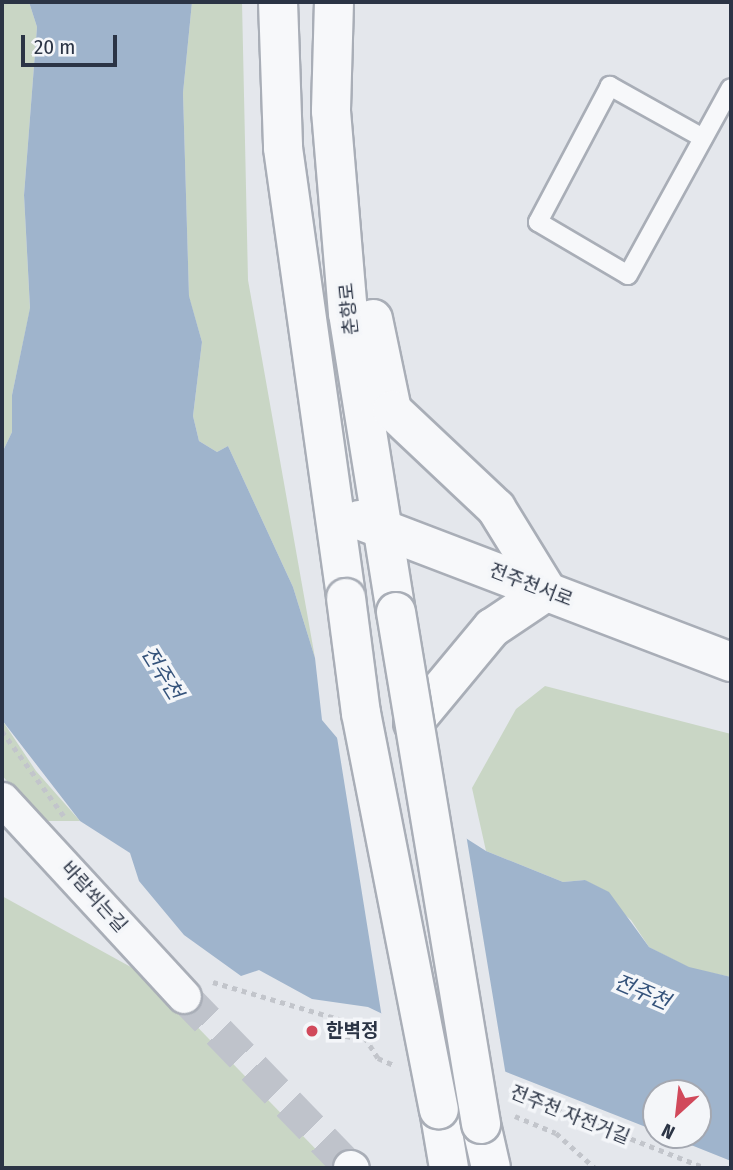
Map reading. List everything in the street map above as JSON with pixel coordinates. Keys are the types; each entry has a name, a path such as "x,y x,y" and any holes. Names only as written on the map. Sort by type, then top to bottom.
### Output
{"street":[{"path":"278,2 283,148 331,510 361,713 449,1168"},
{"name":"춘향로","path":"334,2 331,111 348,313 378,526 397,612 412,723 481,1124 491,1168"},
{"path":"348,313 372,319 392,410 496,508 547,591 492,628 463,658 412,723"},
{"name":"전주천서로","path":"331,510 731,662"},
{"name":"바람쐬는길","path":"2,799 184,996"}],"lane":[{"path":"703,138 610,86 538,222 628,275 731,88"}],"path":[{"path":"160,971 244,989 373,1029"},
{"path":"336,1034 367,1040"},
{"name":"전주천 자전거길","path":"499,1087 705,1168"}],"green space":[{"path":"2,2 29,2 37,27 24,195 30,309 12,395 12,432 2,453"},
{"path":"192,2 242,2 248,280 315,658 293,587 228,446 217,452 199,441 193,416 202,342 189,297 183,93"},
{"path":"545,686 731,734 731,977 689,968 649,947 631,920 585,880 563,882 486,851 472,788 516,709"},
{"path":"2,720 36,771 80,821 38,821 2,775"},
{"path":"2,896 149,977 334,1168 2,1168"}],"water":[{"name":"전주천","path":"29,2 192,2 183,93 189,296 202,342 193,416 199,441 217,452 228,446 293,587 315,658 322,720 370,777 486,851 563,882 585,880 609,892 649,947 689,967 731,977 731,1161 701,1149 712,1149 712,1079 642,1079 642,1125 491,1066 368,1007 312,999 259,970 241,976 184,935 139,881 130,853 80,821 2,720 2,453 12,432 12,395 30,308 24,195 37,27"}],"pier":[{"path":"336,731 373,774 466,834 506,1076 382,1018"}],"tunnel":[{"path":"184,996 350,1167"}],"place":[{"name":"한벽정","path":"312,1031"}]}
